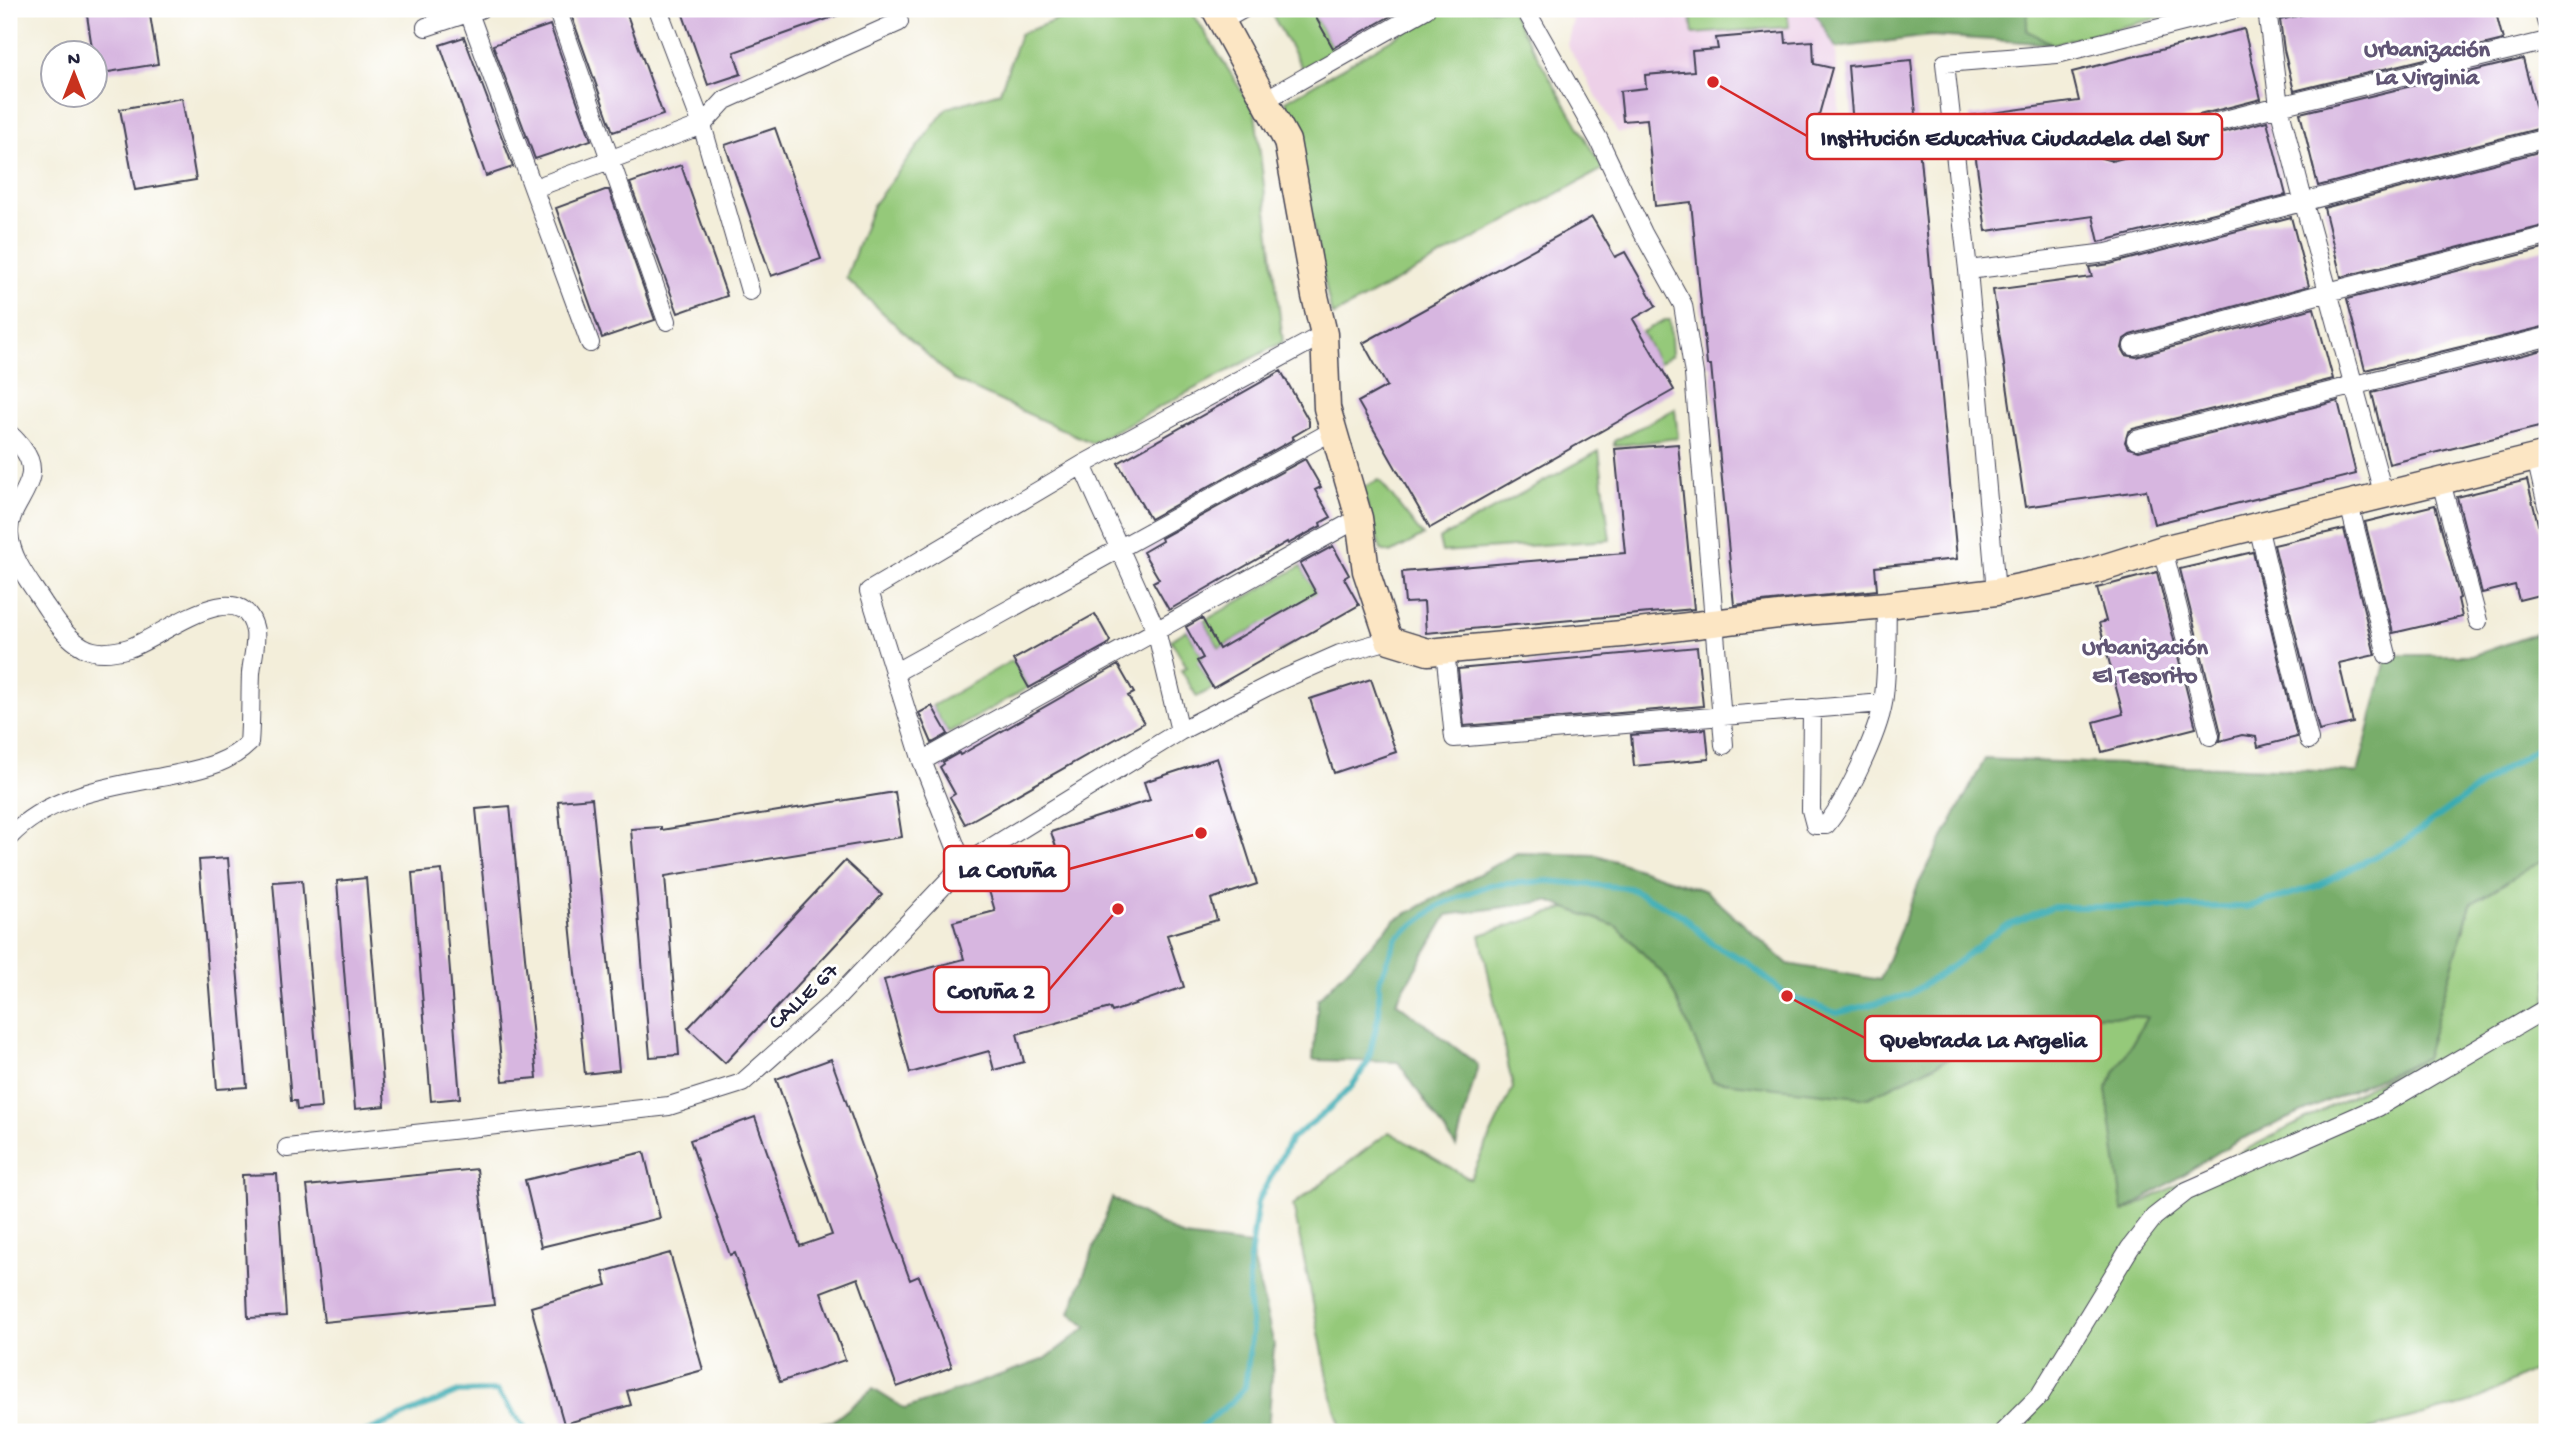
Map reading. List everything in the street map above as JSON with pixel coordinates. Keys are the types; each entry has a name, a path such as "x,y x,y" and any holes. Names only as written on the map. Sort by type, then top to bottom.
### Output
{"street":[{"path":"557,9 667,321"},
{"path":"658,9 702,125 750,291"},
{"path":"535,188 702,125 724,100 899,22 894,9"},
{"path":"1265,100 1426,9"},
{"path":"1525,9 1592,128 1643,233 1683,305 1694,374 1724,746"},
{"path":"1996,592 1968,270 1945,63 2057,54 2235,9"},
{"path":"2267,9 2279,106 2384,496"},
{"path":"2543,9 2547,24"},
{"path":"426,27 474,11 590,342"},
{"path":"1227,13 1265,100 1287,141 1324,334 1326,408 1359,518 1366,571 1389,640 1428,652 1622,635 1996,592 2087,573 2162,549 2542,457 2547,506"},
{"path":"2109,150 2547,41"},
{"path":"1968,270 2107,253 2547,138"},
{"path":"2133,346 2328,292 2547,236"},
{"path":"963,864 922,761 869,591 1082,465 1324,334"},
{"path":"2136,440 2547,337"},
{"path":"894,673 1334,430"},
{"path":"9,434 28,456 31,481 15,510 9,531 14,558 60,628 84,649 104,653 130,648 189,616 214,607 233,605 250,615 256,634 249,701 249,743 238,754 210,767 80,794 26,820 9,837"},
{"path":"1082,465 1156,630 1180,732"},
{"path":"2441,482 2478,621"},
{"path":"2349,504 2387,655"},
{"path":"922,761 1359,518"},
{"path":"2258,526 2309,740"},
{"path":"2162,549 2210,736"},
{"path":"1812,708 1811,810 1815,825 1820,827 1826,825 1840,805 1869,744 1883,703 1887,606"},
{"name":"CALLE 67","path":"287,1148 669,1106 742,1083 834,1001 963,864 1180,732 1272,684 1340,654 1389,640"},
{"path":"1446,650 1454,738 1883,703"},
{"path":"2003,1432 2040,1395 2130,1248 2154,1217 2165,1208 2187,1191 2378,1107 2547,1008"}],"shaded area":[{"path":"1561,9 1813,9 1836,48 1839,111 1618,133 1567,45 1573,19 1559,15"}],"green space":[{"path":"1079,9 1190,9 1255,112 1283,342 1092,443 954,380 846,278 873,205 947,108 1000,92 1020,34"},
{"path":"1311,9 1334,50 1302,68 1270,11"},
{"path":"1443,9 1510,9 1603,169 1332,316 1286,101"},
{"path":"1690,9 1787,9 1789,27 1693,34"},
{"path":"1813,9 2027,9 2027,31 2053,44 1931,36 1836,48"},
{"path":"2027,9 2195,9 2053,44 2027,31"},
{"path":"1670,320 1672,355 1658,363 1642,332"},
{"path":"1675,409 1678,438 1614,446 1614,441"},
{"path":"1599,451 1610,540 1442,552 1439,539"},
{"path":"1379,480 1423,536 1391,553 1381,550 1363,491 1364,487"},
{"path":"1301,566 1317,594 1279,615 1294,642 1278,652 1262,624 1219,648 1204,621"},
{"path":"1187,630 1203,658 1198,662 1213,688 1197,697 1181,670 1187,667 1171,640"},
{"path":"2547,630 2547,857 2471,904 2425,1058 2235,1142 2123,1212 2106,1089 2147,1017 2050,1014 1980,1043 1868,1098 1713,1081 1667,978 1618,927 1548,901 1447,915 1396,1002 1478,1065 1456,1147 1398,1062 1313,1060 1318,999 1395,920 1517,853 1597,855 1706,891 1788,964 1880,980 1919,883 1985,759 2358,773 2387,655 2475,655"},
{"path":"1013,660 1029,687 948,733 932,706"},
{"path":"2547,857 2547,1363 2473,1402 2360,1432 1342,1432 1333,1402 1293,1205 1389,1132 1470,1179 1513,1088 1480,935 1566,908 1618,927 1667,978 1713,1081 1980,1043 2050,1014 2147,1017 2106,1089 2124,1212 2425,1058 2471,904"},
{"path":"1112,1198 1184,1237 1250,1245 1274,1345 1268,1432 769,1432 833,1421 873,1389 905,1409 1045,1359 1087,1327 1070,1313"}],"building":[{"path":"86,9 149,9 158,64 108,72 108,38 90,38"},
{"path":"592,9 625,9 663,115 613,132 572,17"},
{"path":"681,9 850,11 734,52 741,74 708,85"},
{"path":"1311,9 1403,9 1333,48"},
{"path":"2326,9 2495,9 2503,40 2294,91 2280,20"},
{"path":"550,25 591,140 535,159 493,45"},
{"path":"2244,29 2261,99 2106,139 2101,142 2098,152 2101,158 2112,161 2267,121 2286,195 2099,242 2093,216 1986,231 1970,116 2079,101 2072,72"},
{"path":"1785,32 1786,43 1813,41 1814,64 1832,68 1815,129 1853,125 1848,66 1911,60 1957,559 1875,567 1877,590 1734,605 1711,365 1707,365 1691,202 1655,206 1647,119 1623,121 1620,91 1646,88 1645,75 1694,71 1692,51 1718,49 1716,38"},
{"path":"464,37 513,167 486,176 440,45"},
{"path":"2523,59 2541,128 2318,186 2300,113"},
{"path":"182,98 196,180 135,190 120,109"},
{"path":"775,128 821,259 771,276 725,145"},
{"path":"2546,150 2547,225 2341,277 2324,208"},
{"path":"681,165 727,296 678,313 630,183"},
{"path":"609,190 655,320 602,338 556,208"},
{"path":"1592,217 1615,257 1625,252 1656,306 1633,319 1674,390 1430,528 1358,402 1387,386 1363,343"},
{"path":"2291,217 2309,286 2130,335 2124,339 2122,348 2126,355 2136,357 2314,308 2333,379 2133,429 2128,432 2125,442 2128,448 2139,451 2338,401 2356,474 2154,524 2146,490 2025,507 1993,290 2092,277 2089,267 2110,264"},
{"path":"2547,248 2547,326 2365,370 2347,299"},
{"path":"2547,349 2547,425 2389,464 2372,393"},
{"path":"1281,371 1309,421 1309,427 1292,437 1294,439 1150,519 1118,463"},
{"path":"1678,444 1694,609 1426,633 1424,602 1405,603 1402,572 1625,553 1615,449"},
{"path":"1305,459 1321,487 1315,490 1331,517 1320,523 1321,526 1288,544 1287,542 1169,610 1153,582 1159,579 1143,552 1162,541 1161,538"},
{"path":"2527,480 2547,560 2547,593 2519,600 2515,585 2482,593 2457,497"},
{"path":"2435,505 2460,598 2462,617 2393,633 2365,522"},
{"path":"2344,529 2375,655 2339,663 2353,723 2319,731 2274,545"},
{"path":"1333,546 1349,575 1344,578 1359,605 1213,688 1197,661 1203,658 1186,627 1202,618 1219,649 1316,593 1300,564"},
{"path":"2253,552 2297,737 2258,747 2256,737 2242,735 2220,741 2221,733 2180,569"},
{"path":"2157,572 2196,728 2102,752 2094,722 2123,714 2099,623 2106,621 2097,588"},
{"path":"1095,614 1110,641 1107,645 1029,688 1013,660"},
{"path":"1697,647 1703,706 1464,726 1458,669"},
{"path":"1118,665 1134,693 1128,696 1144,723 965,824 950,797 955,794 940,767 943,762 959,753 960,755"},
{"path":"1371,679 1396,752 1334,773 1310,699"},
{"path":"932,706 948,734 932,743 919,713"},
{"path":"1706,729 1709,759 1634,766 1631,735"},
{"path":"1217,758 1257,884 1211,899 1217,920 1167,935 1184,987 1112,1012 1110,1008 1017,1034 1024,1062 994,1070 989,1051 910,1073 884,980 964,959 953,922 995,911 985,877 1059,856 1051,832 1150,800 1144,782"},
{"path":"895,792 902,837 665,876 679,1055 650,1057 631,829 661,827 661,830"},
{"path":"592,798 619,1070 585,1074 558,801"},
{"path":"510,806 537,1078 503,1081 476,809"},
{"path":"228,858 247,1087 217,1089 199,860"},
{"path":"845,861 882,895 725,1063 688,1028"},
{"path":"442,870 460,1098 431,1101 412,873"},
{"path":"366,878 385,1106 355,1109 337,881"},
{"path":"302,880 321,1108 297,1110 296,1101 291,1101 273,882"},
{"path":"831,1059 910,1280 919,1276 952,1367 897,1387 858,1278 821,1292 845,1360 780,1382 735,1253 730,1255 690,1140 755,1117 800,1246 832,1235 776,1079"},
{"path":"644,1152 660,1218 541,1247 525,1180"},
{"path":"477,1169 494,1305 324,1322 307,1186"},
{"path":"277,1174 286,1316 248,1318 242,1175"},
{"path":"670,1253 703,1370 627,1391 631,1405 564,1424 531,1307 607,1285 603,1272"}],"waterway":[{"path":"1195,1432 1245,1387 1252,1331 1249,1266 1258,1201 1291,1139 1322,1115 1352,1086 1368,1062 1379,1014 1379,982 1396,938 1440,905 1489,885 1548,881 1629,888 1680,914 1714,945 1747,962 1787,996 1837,1013 1908,995 1954,965 2000,929 2052,907 2247,907 2315,887 2405,841 2502,770 2547,743"},
{"path":"366,1432 458,1392 497,1391 524,1427 524,1432"}],"place":[{"name":"Institución Educativa Ciudadela del Sur","path":"1713,82"},
{"name":"La Coruña","path":"1201,833"},
{"name":"Coruña 2","path":"1118,909"},
{"name":"Quebrada La Argelia","path":"1787,996"}],"district":[{"name":"Urbanización La Virginia","path":"2427,62"},
{"name":"Urbanización El Tesorito","path":"2145,660"}]}
